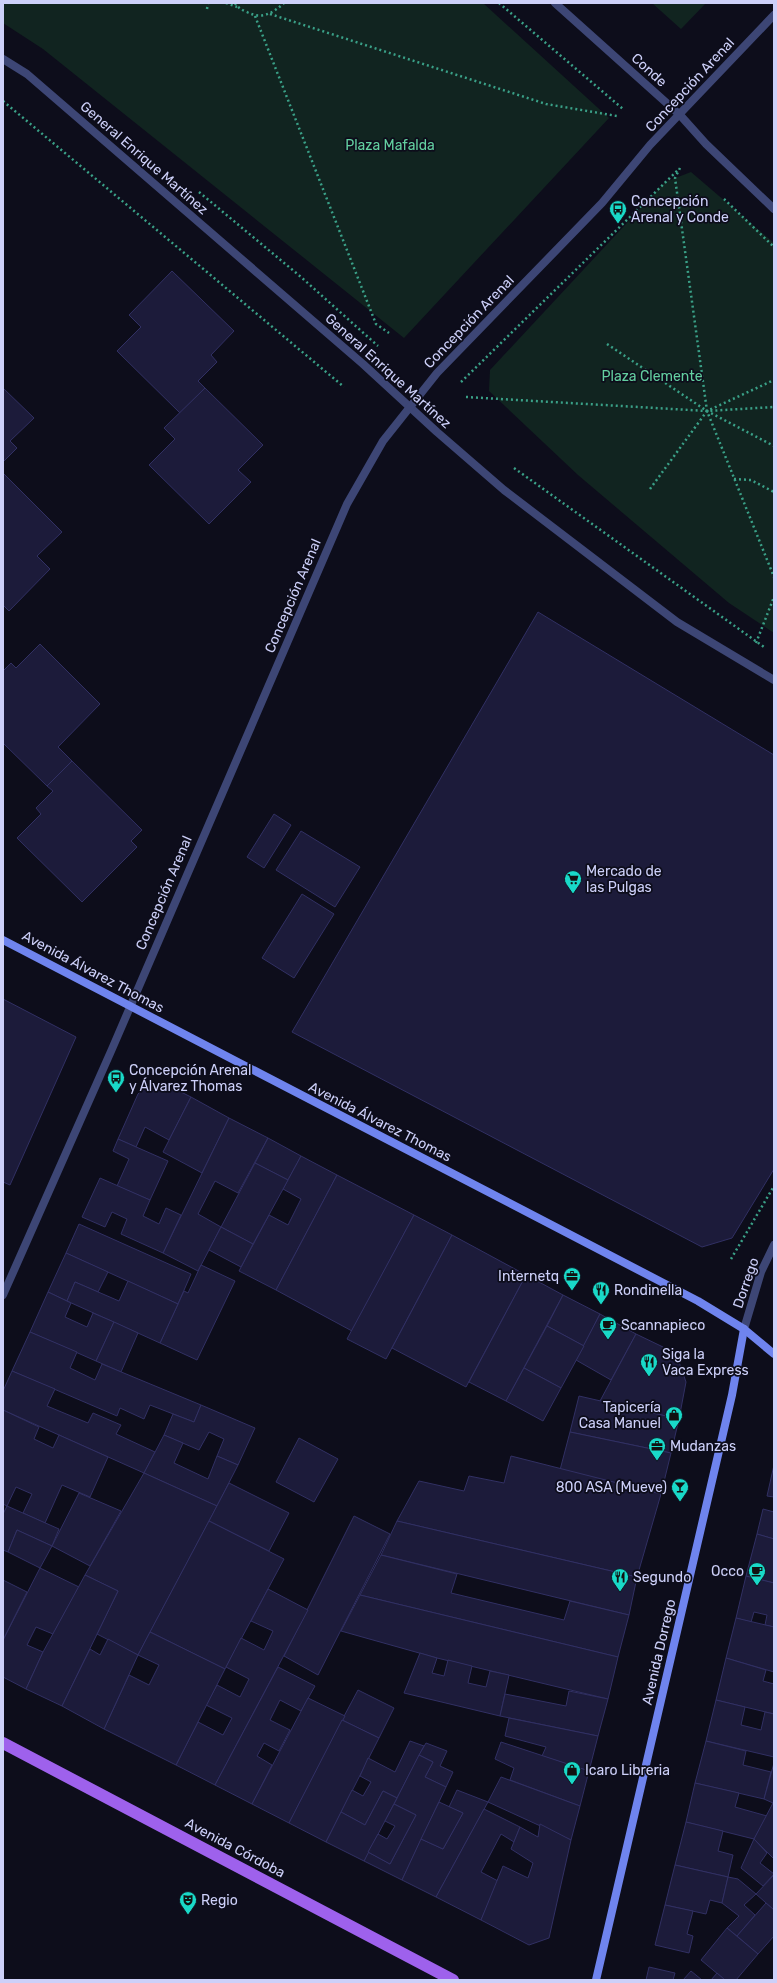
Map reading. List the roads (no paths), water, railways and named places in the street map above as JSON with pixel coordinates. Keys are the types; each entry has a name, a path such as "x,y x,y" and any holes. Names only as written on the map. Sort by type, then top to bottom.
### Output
{"main road":[{"name":"Avenida Álvarez Thomas","path":"3,940 691,1298 744,1329 774,1354"},
{"name":"Avenida Dorrego","path":"596,1980 729,1411 744,1329"},
{"name":"Avenida Córdoba","path":"3,1743 453,1980"}],"street":[{"name":"Conde","path":"555,3 680,115 706,144 774,208"},
{"name":"Concepción Arenal","path":"3,1295 130,1006 347,504 383,441 437,373 602,203 650,145 774,15"},
{"name":"General Enrique Martínez","path":"3,59 27,74 411,407 437,432 504,490 671,618 774,680"},
{"name":"Dorrego","path":"744,1329 761,1272 774,1245"}],"place":[{"name":"Concepción Arenal y Conde","path":"618,224"},
{"name":"Mercado de las Pulgas","path":"573,894"},
{"name":"Concepción Arenal y Álvarez Thomas","path":"116,1093"},
{"name":"Internetq","path":"572,1291"},
{"name":"Rondinella","path":"601,1305"},
{"name":"Scannapieco","path":"608,1340"},
{"name":"Siga la Vaca Express","path":"649,1377"},
{"name":"Tapicería Casa Manuel","path":"674,1430"},
{"name":"Mudanzas","path":"657,1461"},
{"name":"800 ASA (Mueve)","path":"680,1502"},
{"name":"Occo","path":"757,1586"},
{"name":"Segundo","path":"620,1592"},
{"name":"Icaro Libreria","path":"572,1785"},
{"name":"Regio","path":"188,1915"}],"park label":[{"name":"Plaza Mafalda","path":"390,145"},
{"name":"Plaza Clemente","path":"652,376"}]}
